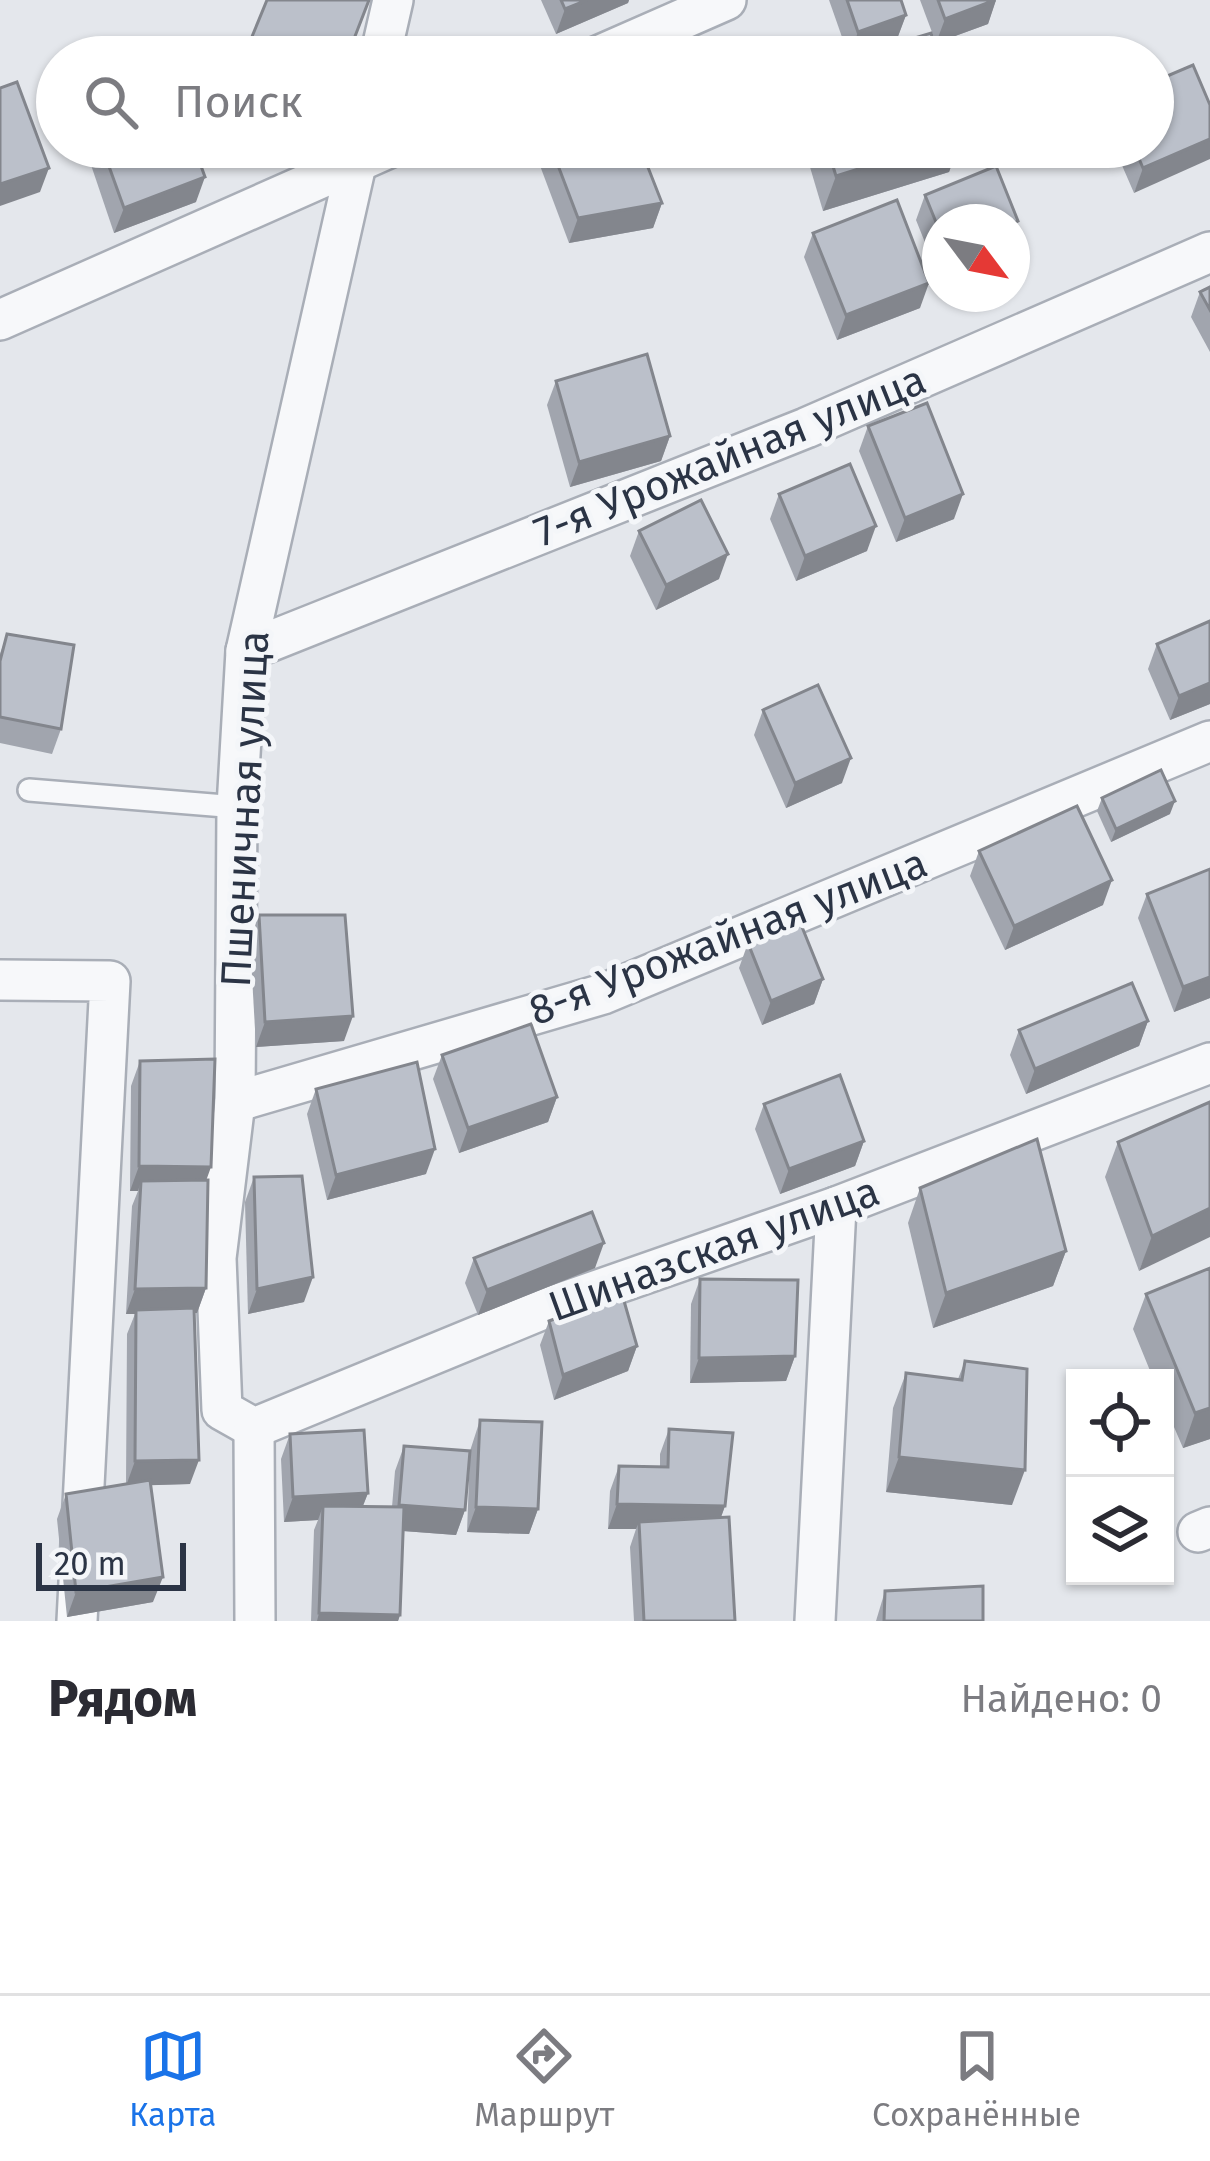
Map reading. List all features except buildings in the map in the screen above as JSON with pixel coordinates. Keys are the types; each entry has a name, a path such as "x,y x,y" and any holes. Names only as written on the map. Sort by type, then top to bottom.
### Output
{"street":[{"path":"385,36 393,0"},
{"path":"644,36 726,0"},
{"path":"0,320 334,168"},
{"name":"Пшеничная улица","path":"256,1621 238,1419 216,1258 235,1102 237,807 246,651 365,168"},
{"name":"7-я Урожайная улица","path":"246,651 806,428 1210,252"},
{"name":"8-я Урожайная улица","path":"235,1102 604,994 1210,741"},
{"path":"0,980 110,981 77,1621"},
{"name":"Шиназская улица","path":"238,1419 836,1207 1210,1063"},
{"path":"815,1621 836,1207"}],"lane":[{"path":"29,790 237,807"}]}
